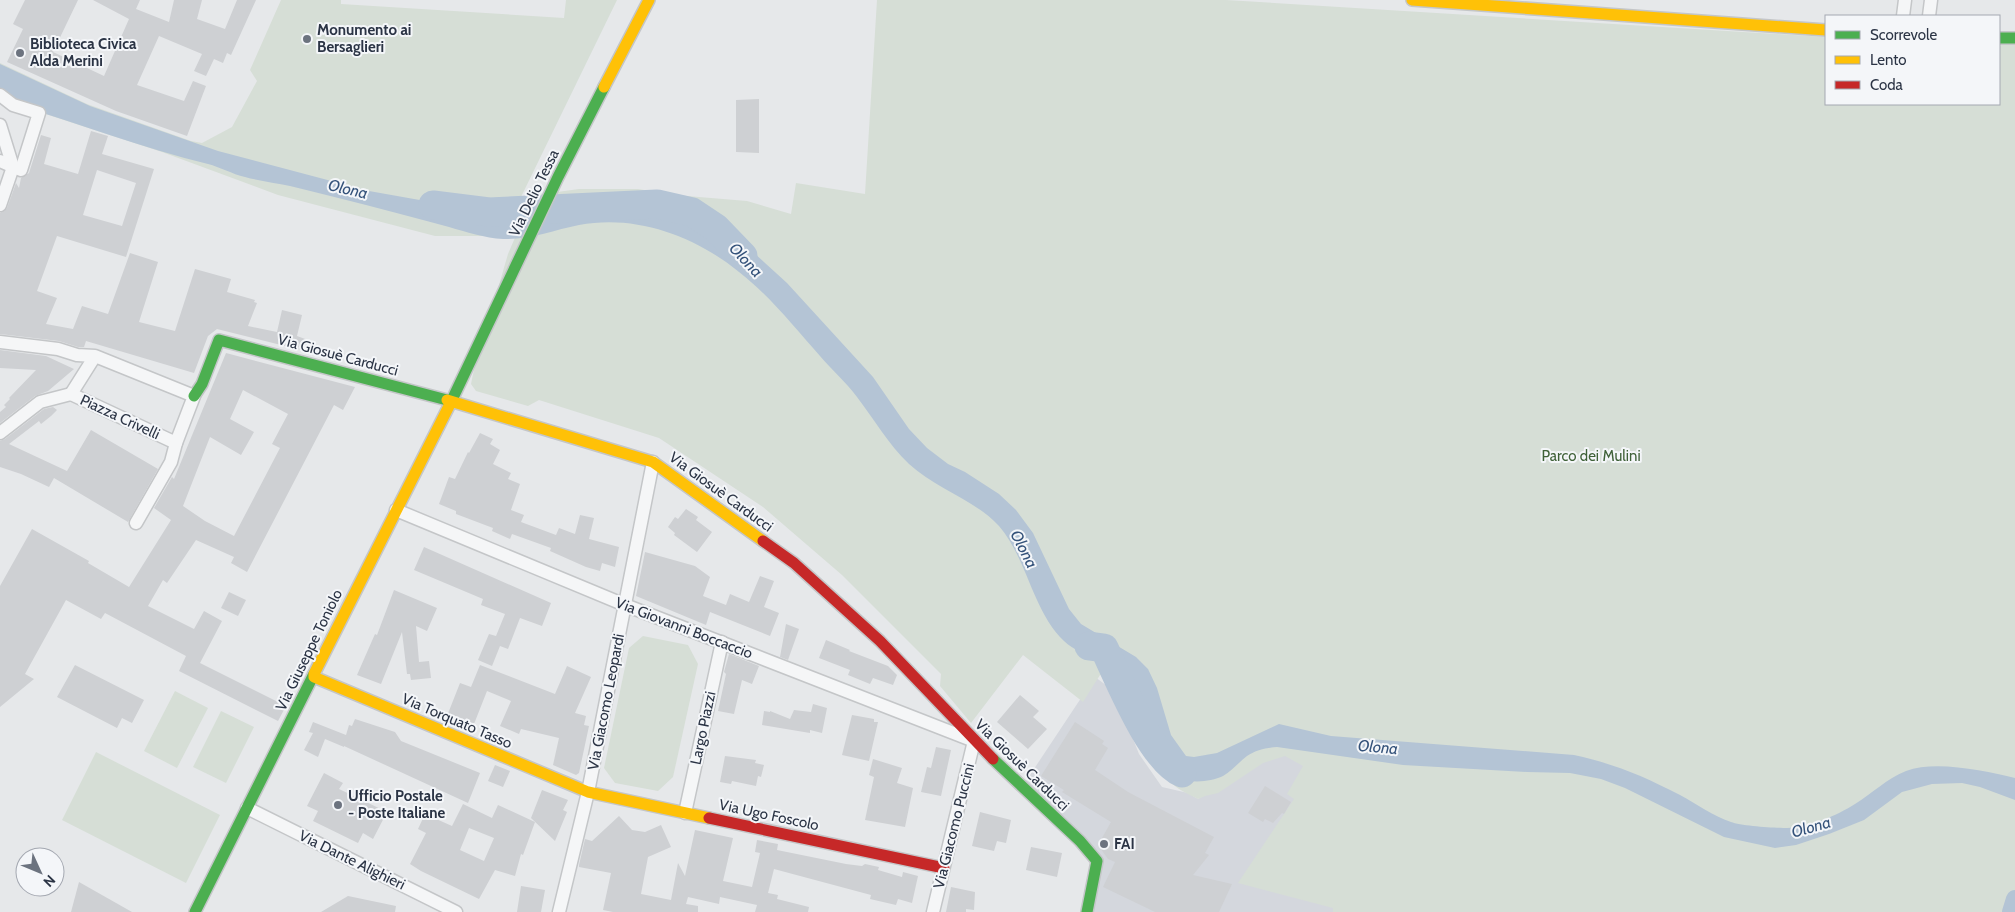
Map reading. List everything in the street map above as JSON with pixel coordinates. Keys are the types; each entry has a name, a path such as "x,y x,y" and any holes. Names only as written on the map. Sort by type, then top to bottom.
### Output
{"street":[{"name":"Via Delio Tessa","path":"451,401 558,177 649,0"},
{"path":"1412,0 1825,30"},
{"path":"1903,15 1905,0"},
{"path":"1929,15 1930,0"},
{"path":"2000,38 2015,38"},
{"path":"0,95 13,105 38,113 21,170 0,162"},
{"path":"0,125 13,167 0,205"},
{"name":"Via Giosuè Carducci","path":"194,396 202,384 219,340 451,401 653,462 794,563 880,641 974,741 1080,841 1097,861 1087,912"},
{"path":"0,342 58,349 78,355 95,356 194,396"},
{"name":"Piazza Crivelli","path":"95,356 71,394 176,443 194,396"},
{"path":"0,433 40,402 71,394"},
{"name":"Via Giuseppe Toniolo","path":"195,912 451,401"},
{"path":"136,523 171,462 176,443"},
{"name":"Via Giacomo Leopardi","path":"559,912 588,792 653,462"},
{"name":"Via Giovanni Boccaccio","path":"396,510 624,605 974,741"},
{"name":"Largo Piazzi","path":"685,813 722,642"},
{"name":"Via Torquato Tasso","path":"314,677 588,792"},
{"name":"Via Giacomo Puccini","path":"933,912 974,741"},
{"name":"Via Ugo Foscolo","path":"588,792 944,868"},
{"name":"Via Dante Alighieri","path":"247,808 456,912"}],"shaded area":[{"path":"1095,677 1114,691 1139,754 1162,787 1188,793 1198,799 1276,755 1289,752 1310,760 1350,912 1089,912 1099,860 1024,784"}],"green space":[{"name":"Parco dei Mulini","path":"281,0 341,0 341,4 564,18 566,0 617,0 521,197 579,189 638,189 675,195 747,201 791,214 796,183 865,194 877,0 1226,0 1825,37 1825,105 2000,105 2000,46 2015,31 2015,912 1333,912 1333,908 1238,883 1294,799 1287,794 1303,766 1285,756 1263,763 1218,793 1198,799 1172,784 1149,759 1134,733 1113,677 1100,675 1083,702 1023,655 971,723 940,686 941,674 842,575 763,507 659,438 539,400 528,406 476,391 471,384 473,374 508,254 517,233 506,236 435,236 278,195 162,152 15,104 0,93 0,63 87,104 191,141 202,143 232,127 257,81 250,70"},
{"path":"643,636 688,645 698,664 673,777 658,791 615,783 604,768 629,648"},
{"path":"175,691 208,708 177,768 144,751"},
{"path":"221,711 254,727 226,783 193,767"},
{"path":"96,752 220,815 186,883 62,820"}],"water":[{"path":"0,64 90,106 218,151 369,191 504,215 529,216 563,206 614,203 678,210 705,222 753,252 787,283 873,377 909,429 927,448 948,464 965,472 999,494 1016,510 1033,533 1069,609 1081,624 1136,657 1148,669 1157,688 1171,735 1186,756 1194,757 1217,753 1279,724 1331,736 1574,755 1603,762 1641,776 1731,822 1775,828 1805,826 1831,817 1855,804 1892,778 1906,771 1931,766 1990,772 2015,778 2015,800 1980,787 1962,783 1932,784 1902,792 1864,820 1796,845 1775,848 1724,837 1625,788 1601,779 1570,773 1403,765 1277,747 1250,754 1226,774 1218,778 1206,781 1182,779 1167,769 1159,759 1141,705 1130,681 1116,668 1072,647 1053,629 1044,615 1017,554 999,526 978,508 920,473 909,464 888,440 844,381 771,301 750,281 722,259 684,238 643,226 600,222 522,238 503,239 469,233 387,210 245,177 213,165 135,143 15,104 0,92"}],"building":[{"path":"25,0 78,0 53,52 104,76 129,19 93,0 140,0 136,9 169,22 174,0 202,0 197,19 225,29 237,0 256,0 231,55 227,53 223,63 214,59 206,76 194,71 202,54 159,36 137,85 184,101 193,81 206,86 187,136 116,111 7,62 23,29 13,24"},
{"path":"759,99 759,153 736,152 736,100"},
{"path":"91,131 108,136 102,154 154,169 126,257 57,236 37,291 57,298 46,324 73,329 82,306 108,314 130,253 158,262 139,322 175,331 195,269 231,279 227,292 255,300 254,302 257,303 248,326 277,332 282,310 302,315 297,336 316,343 313,353 217,329 208,336 194,373 86,341 84,347 78,347 59,341 0,334 0,213 7,208 16,183 19,188 21,178 29,173 41,135 51,138 44,164 78,174","holes":["97,170 136,183 122,226 83,215"]},
{"path":"0,350 46,356 74,369 48,391 35,396 0,423 0,412 6,407 4,405 36,370 0,368"},
{"path":"226,353 355,387 343,410 334,405 247,572 231,563 234,557 196,540 167,583 163,580 148,606 194,629 204,611 222,621 200,663 286,706 278,721 179,671 186,656 105,613 101,619 66,600 25,674 34,679 0,707 0,586 32,529 89,561 88,563 129,587 171,520 154,508 172,477 174,479","holes":["243,390 288,414 272,444 280,448 234,536 205,521 183,506 210,437 241,455 254,432 230,419"]},
{"path":"53,407 57,410 51,416 41,424 39,421 9,444 67,471 91,430 158,469 128,522 54,478 49,487 0,467 0,441 44,409"},
{"path":"480,433 493,439 490,444 500,450 493,464 511,473 508,479 520,484 511,510 524,515 521,522 556,535 559,528 575,534 580,515 594,518 589,539 619,547 615,567 602,563 600,571 586,567 550,551 551,548 512,534 510,539 492,531 493,528 456,514 456,511 439,504 449,477 455,479"},
{"path":"686,509 698,517 696,520 712,532 697,552 674,535 675,533 668,527 675,517 678,519"},
{"path":"424,547 551,603 542,626 520,618 508,649 500,646 492,666 478,660 489,634 496,636 505,614 481,605 483,599 414,570"},
{"path":"645,552 695,566 710,577 703,596 726,605 730,594 749,602 760,576 774,581 764,607 779,613 770,636 710,612 706,625 636,596"},
{"path":"394,590 437,608 427,631 416,626 419,662 429,661 431,678 411,680 410,674 407,674 402,632 381,684 357,675 375,634 377,635"},
{"path":"229,592 246,600 238,616 221,608"},
{"path":"786,624 799,629 788,660 780,657"},
{"path":"826,640 888,666 897,675 893,685 873,678 870,684 848,675 850,670 819,658"},
{"path":"729,654 759,666 752,684 742,680 734,714 718,711"},
{"path":"75,665 144,700 132,723 122,718 117,728 57,697"},
{"path":"480,665 555,694 567,666 591,677 575,713 586,716 584,725 589,726 579,773 576,775 553,765 559,738 521,729 519,734 500,726 511,701 487,691 474,724 463,719 462,722 447,716 460,683 471,687"},
{"path":"1020,695 1039,711 1033,717 1047,729 1028,749 997,722"},
{"path":"813,704 827,708 822,733 810,730 810,733 762,725 764,711 770,711 790,719 794,710 811,712"},
{"path":"852,715 874,719 874,722 878,722 869,761 842,755"},
{"path":"355,719 395,732 401,741 480,773 468,803 325,739 318,757 304,750 313,733 309,732 313,722 346,735 349,725 352,726"},
{"path":"1075,722 1104,741 1102,744 1108,748 1095,770 1128,792 1214,837 1205,853 1209,855 1193,875 1232,884 1219,912 1155,912 1103,887 1115,862 1108,859 1098,845 1111,822 1062,792 1064,790 1041,776"},
{"path":"936,747 951,750 941,796 921,792 927,767 931,768"},
{"path":"725,756 756,760 755,763 764,765 761,777 758,776 756,786 732,781 731,784 720,782"},
{"path":"873,759 902,768 897,783 913,788 905,827 865,820 874,777 869,775"},
{"path":"495,765 510,771 503,787 488,781"},
{"path":"324,773 343,783 339,789 387,812 373,839 363,833 358,843 313,821 318,811 307,806"},
{"path":"1265,786 1291,802 1284,814 1282,813 1273,823 1265,819 1263,822 1248,813"},
{"path":"542,790 568,800 563,810 567,812 555,841 531,818"},
{"path":"463,804 492,818 498,805 535,822 523,855 521,854 515,876 495,870 479,899 410,864 426,833 418,829 425,814 452,826","holes":["469,828 494,838 484,861 460,850"]},
{"path":"980,812 1011,820 1006,843 997,841 994,851 972,846"},
{"path":"619,816 632,830 645,832 661,825 671,847 648,857 641,894 671,900 678,863 685,876 695,830 733,838 723,881 752,887 760,853 755,852 757,840 778,844 777,850 846,864 862,866 865,864 879,867 878,870 902,877 903,872 918,876 912,903 898,899 896,905 870,899 871,895 774,869 768,893 778,895 777,899 809,907 808,912 755,912 757,905 720,897 719,904 688,897 686,904 698,906 698,912 613,912 603,910 611,873 579,867 579,865 585,839 592,841"},
{"path":"1031,847 1062,853 1057,877 1026,870"},
{"path":"79,882 132,912 71,912"},
{"path":"521,886 545,890 541,912 517,912"},
{"path":"951,887 975,892 974,910 966,909 966,912 946,912"},
{"path":"348,896 396,906 395,912 321,912"}],"waterway":[{"name":"Olona","path":"433,205 489,212 657,204 692,212 716,228 743,256"},
{"name":"Olona","path":"1089,646 1104,648 1127,698 1148,736 1170,765 1182,773"},
{"path":"2011,912 2015,899"}],"traffic: fast":[{"path":"2000,38 2015,38"},
{"path":"451,402 558,177 604,87"},
{"path":"194,396 202,384 219,340 447,400"},
{"path":"195,912 314,674"},
{"path":"993,759 1080,841 1097,861 1087,912"}],"traffic: slow":[{"path":"604,87 649,0"},
{"path":"1412,0 1825,30"},
{"path":"447,400 653,462 763,541"},
{"path":"314,674 451,402"},
{"path":"314,677 588,792 709,818"}],"traffic: jam":[{"path":"763,541 794,563 880,641 993,759"},
{"path":"709,818 944,868"}],"place":[{"name":"Monumento ai Bersaglieri","path":"307,39"},
{"name":"Biblioteca Civica Alda Merini","path":"20,53"},
{"name":"Ufficio Postale - Poste Italiane","path":"338,805"},
{"name":"FAI","path":"1104,844"}]}
